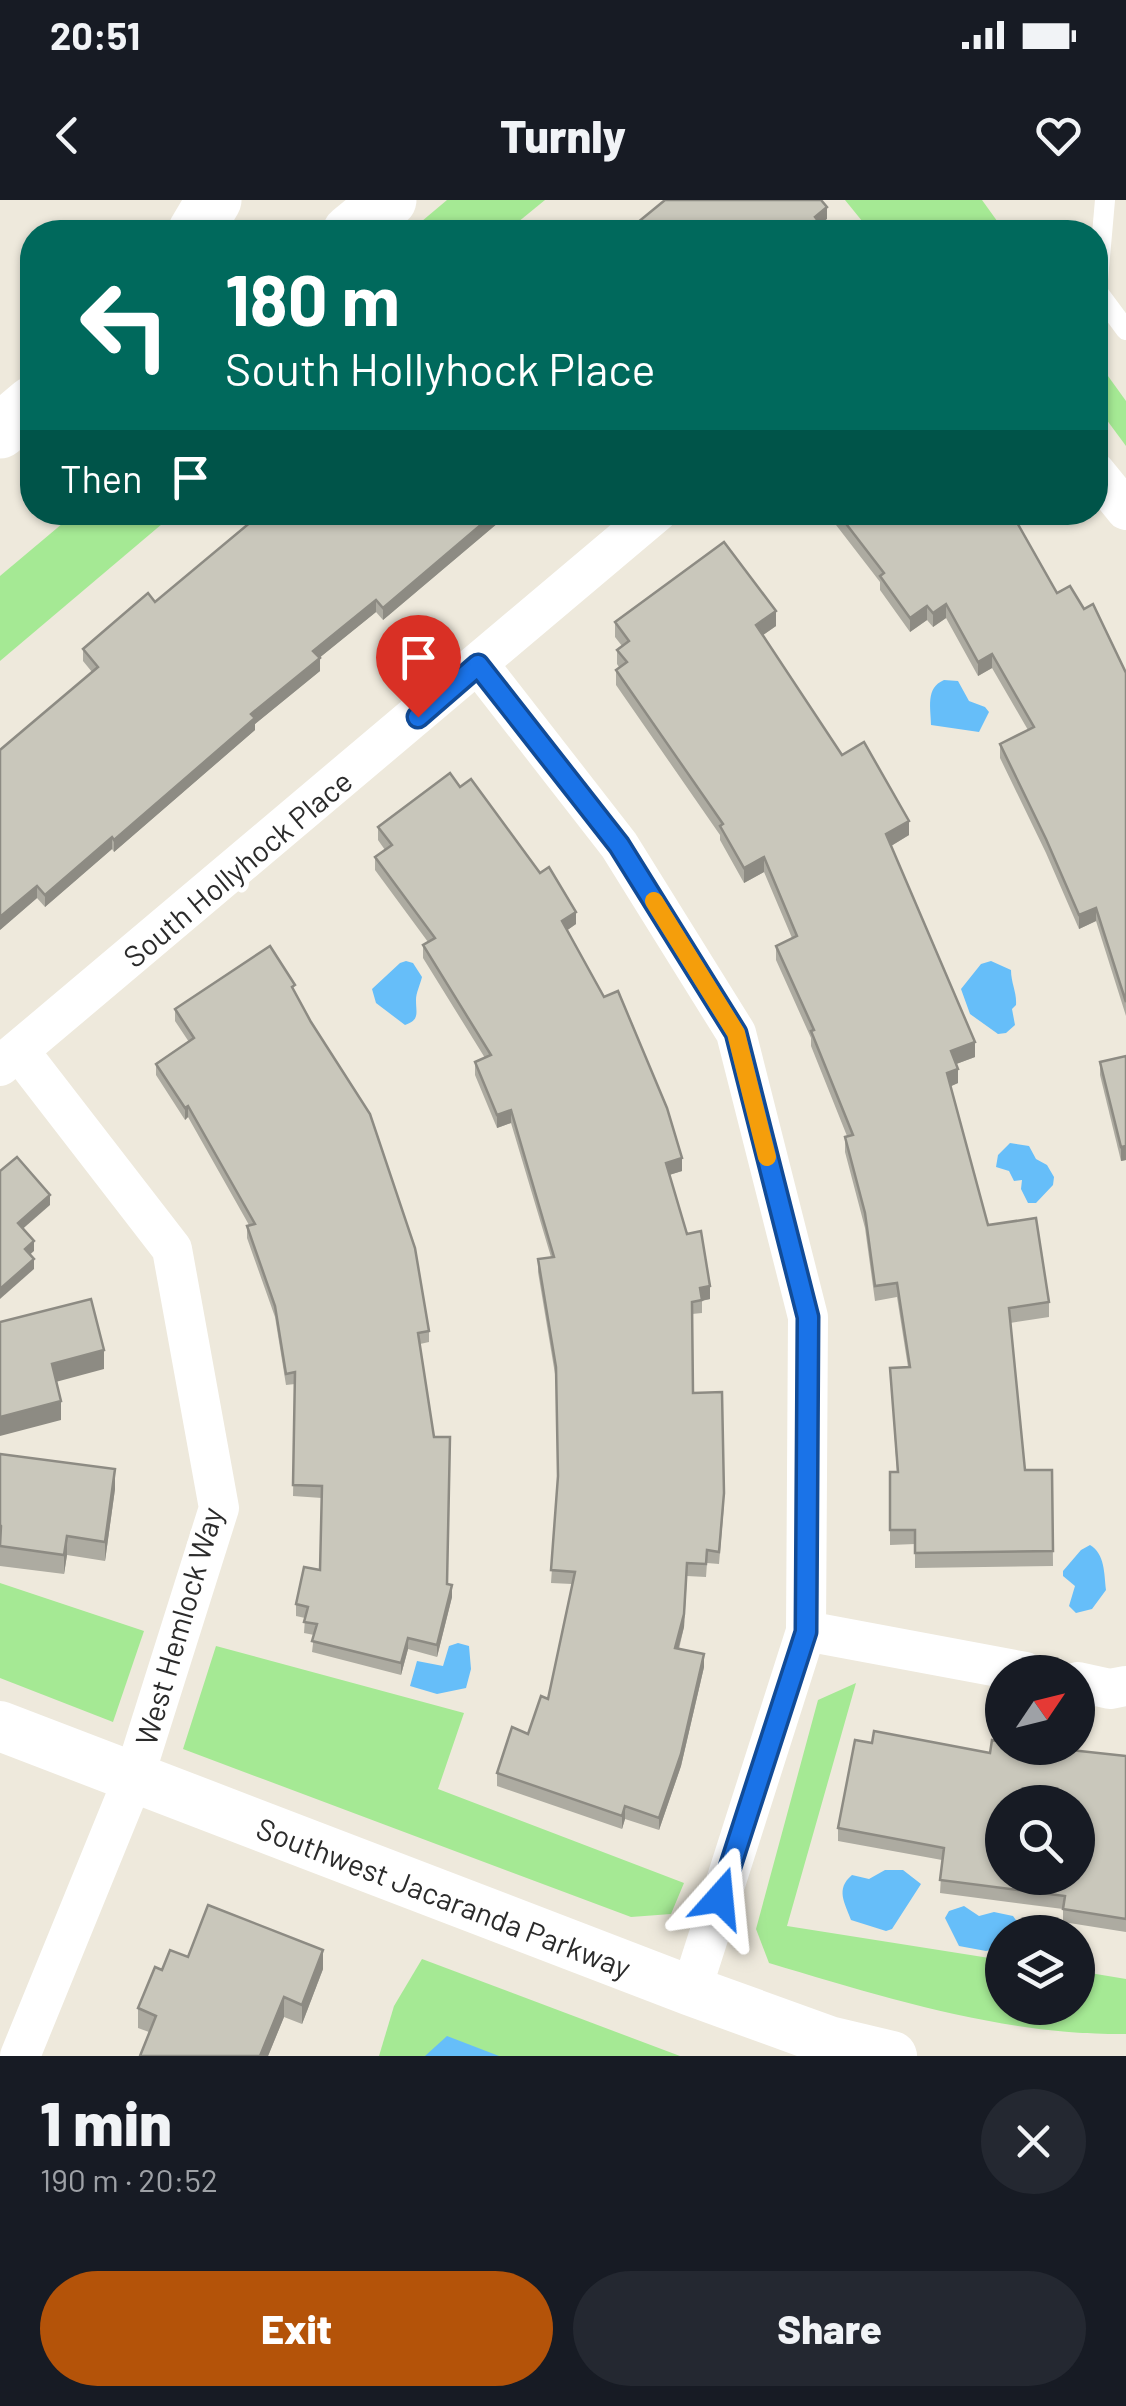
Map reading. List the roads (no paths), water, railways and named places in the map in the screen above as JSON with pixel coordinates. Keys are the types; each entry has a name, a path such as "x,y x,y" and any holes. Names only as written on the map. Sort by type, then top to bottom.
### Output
{"main road":[{"path":"365,220 389,200"},
{"path":"0,431 20,414"}],"street":[{"path":"1108,488 1126,510"},
{"name":"South Hollyhock Place","path":"10,1059 642,525"},
{"path":"478,665 619,845 736,1033 808,1317 806,1632 691,1992"},
{"name":"West Hemlock Way","path":"10,1059 172,1250 220,1508 134,1777 20,2056"},
{"path":"806,1632 985,1665"},
{"path":"1095,1685 1126,1686"},
{"name":"Southwest Jacaranda Parkway","path":"0,1726 691,1992 829,2041 892,2056"}],"lane":[{"path":"1108,305 1126,330"}],"water":[{"path":"944,680 958,681 969,701 989,712 979,732 931,725 932,693"},
{"path":"406,961 413,963 422,977 416,1016 405,1025 376,1003 372,989"},
{"path":"991,961 1011,970 1015,1025 1006,1033 998,1034 970,1014 961,989 981,964"},
{"path":"1010,1143 1029,1146 1054,1177 1053,1185 1036,1203 1028,1203 1021,1189 1022,1180 1014,1181 1009,1171 996,1167 998,1155"},
{"path":"1090,1545 1101,1559 1106,1590 1092,1609 1076,1613 1069,1606 1075,1586 1063,1576 1063,1571"},
{"path":"449,1646 469,1646 471,1669 466,1688 437,1694 410,1686 417,1661 443,1666"},
{"path":"885,1870 903,1870 921,1884 892,1929 886,1931 851,1920 843,1891 852,1875 869,1879"},
{"path":"964,1906 979,1916 994,1912 1008,1915 985,1915 985,1951 959,1946 945,1918 949,1911"},
{"path":"447,2036 499,2056 425,2056"}]}
